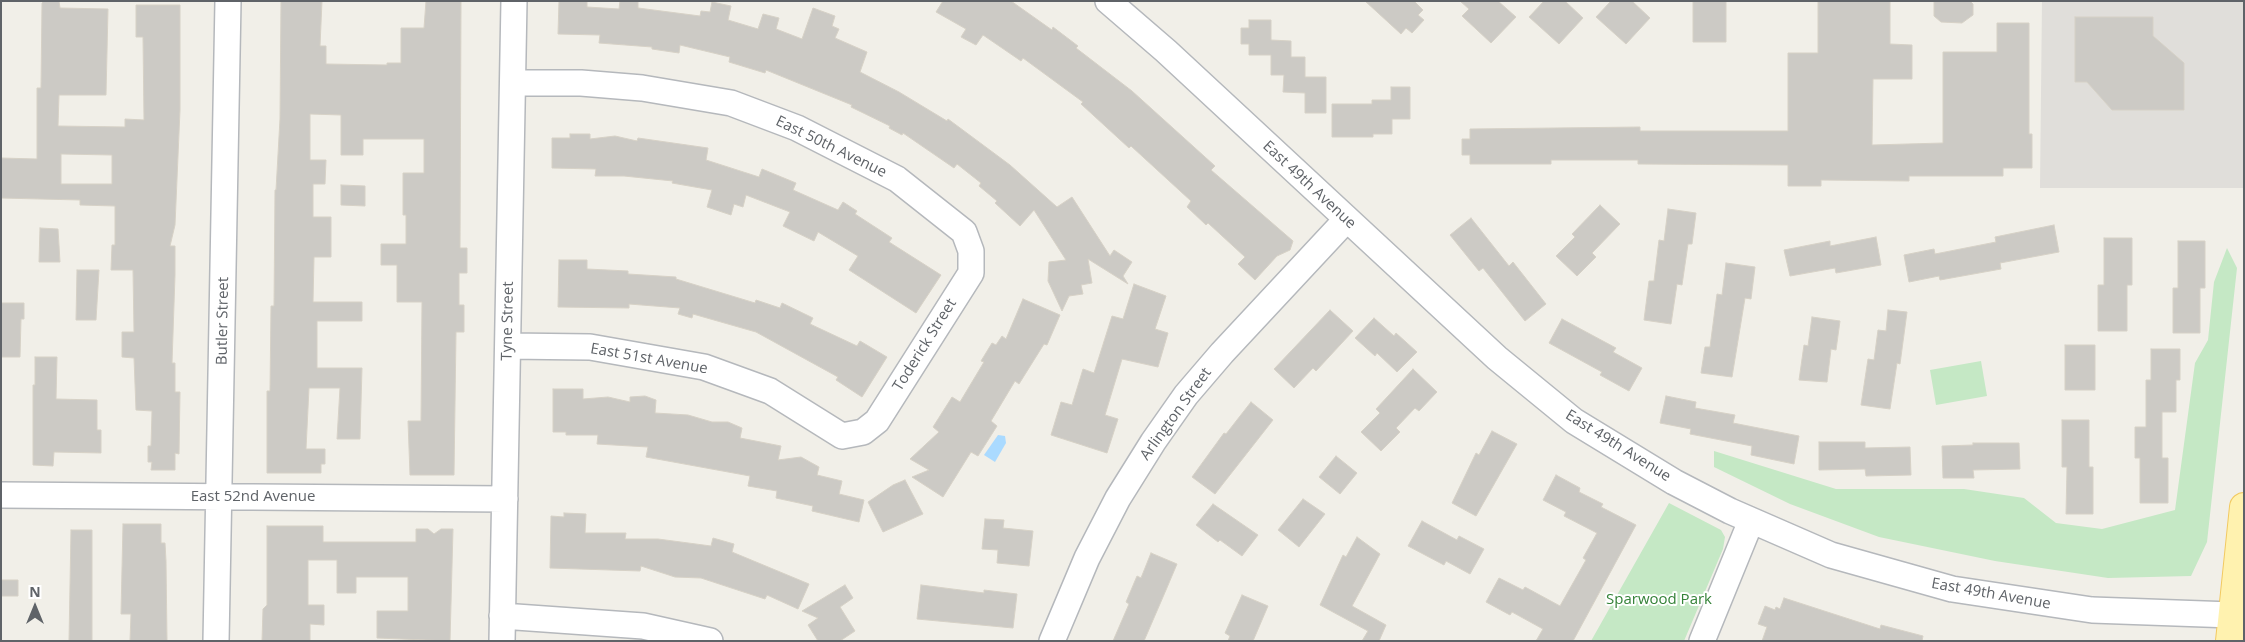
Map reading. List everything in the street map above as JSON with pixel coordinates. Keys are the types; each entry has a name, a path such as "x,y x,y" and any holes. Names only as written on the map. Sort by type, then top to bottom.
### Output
{"main road":[{"path":"2237,622 2244,507"}],"street":[{"name":"Butler Street","path":"216,641 228,1"},
{"name":"Tyne Street","path":"502,641 514,83 514,1"},
{"name":"East 49th Avenue","path":"1108,1 1166,51 1346,220 1497,358 1574,421 1674,482 1751,521 1830,555 1952,589 2092,610 2237,622"},
{"name":"East 50th Avenue","path":"514,83 581,83 642,88 732,103 797,128 897,179 964,232 971,251"},
{"name":"Arlington Street","path":"1052,641 1087,558 1118,498 1153,442 1186,395 1222,353 1346,220"},
{"name":"Toderick Street","path":"863,432 877,421 971,273 971,251"},
{"name":"East 51st Avenue","path":"508,346 590,347 704,367 770,391 842,436 863,432"},
{"name":"East 52nd Avenue","path":"1,495 504,499"},
{"path":"1702,641 1751,521"},
{"path":"502,616 643,626 710,641"}],"shaded area":[{"path":"2042,1 2244,1 2244,188 2040,188"}],"green space":[{"path":"2227,248 2237,268 2207,542 2191,576 2108,578 1995,561 1879,537 1790,504 1714,467 1714,451 1836,489 1964,489 2024,498 2056,523 2102,529 2175,510 2195,363 2208,340 2214,282"},
{"path":"1981,361 1987,396 1936,405 1930,370"},
{"name":"Sparwood Park","path":"1669,503 1721,530 1725,537 1723,549 1684,641 1591,641"}],"water":[{"path":"998,435 1005,436 1006,443 995,462 984,455"}],"building":[{"path":"44,1 59,1 60,8 108,9 106,95 59,95 58,126 125,127 125,119 144,120 143,37 136,37 136,5 180,5 180,110 175,225 170,246 175,246 172,363 175,363 175,392 180,392 179,454 175,453 175,470 151,470 152,462 148,462 148,446 151,446 152,411 136,410 134,358 122,357 122,332 134,332 133,270 111,270 112,245 115,245 115,206 80,205 80,200 1,198 1,158 37,159 37,88 41,88 42,3","holes":["61,154 112,155 112,184 61,184"]},
{"path":"281,1 322,1 320,46 326,46 326,64 387,65 387,63 401,63 401,28 424,28 426,1 461,1 460,248 467,248 467,273 459,273 459,305 464,305 464,332 456,332 454,475 410,475 408,421 421,421 422,302 397,302 397,265 381,265 381,244 406,244 406,215 403,215 403,173 424,173 424,139 363,139 363,155 341,155 341,115 310,114 310,160 326,160 325,184 313,184 313,217 331,217 331,257 314,257 313,302 362,302 362,321 317,321 317,368 362,368 360,439 337,439 340,388 309,388 306,449 325,449 325,464 321,464 321,473 267,473 267,391 270,391 271,306 274,306 275,190 280,119"},
{"path":"559,1 587,1 587,7 619,9 620,1 638,1 638,8 700,16 701,11 710,12 712,2 731,6 728,20 758,29 763,14 779,18 776,29 802,39 813,8 835,16 832,26 839,29 835,38 867,52 860,72 899,92 947,121 948,119 1010,165 1057,207 1072,197 1110,256 1114,250 1132,262 1123,276 1128,284 1088,259 1092,283 1081,285 1083,294 1069,296 1062,311 1048,281 1049,262 1066,260 1034,210 1020,226 995,203 997,201 979,186 981,183 957,164 954,168 903,133 902,135 889,128 890,126 851,107 852,105 766,70 765,73 729,62 730,57 680,45 679,53 652,49 652,47 599,43 600,35 558,34"},
{"path":"943,1 1011,1 1052,30 1053,27 1078,46 1076,48 1132,91 1215,166 1211,170 1293,241 1290,250 1277,256 1255,280 1238,264 1245,257 1208,223 1206,225 1187,207 1191,201 1131,146 1129,148 1081,104 1083,102 1023,58 1021,61 983,35 976,45 961,37 966,29 936,12"},
{"path":"1365,1 1414,1 1423,10 1418,15 1424,20 1412,33 1406,28 1401,34"},
{"path":"1460,1 1498,1 1516,17 1491,43 1462,16 1469,9"},
{"path":"1544,1 1565,1 1583,18 1559,44 1529,17"},
{"path":"1611,1 1632,1 1650,18 1626,44 1596,17"},
{"path":"1693,1 1726,1 1726,42 1693,42"},
{"path":"1818,1 1890,1 1890,44 1912,45 1912,79 1873,79 1872,145 1943,143 1943,52 1997,52 1997,23 2029,23 2029,134 2032,134 2032,168 2003,168 2003,176 1909,176 1909,181 1821,180 1821,186 1788,186 1788,165 1638,164 1638,160 1551,160 1551,164 1470,164 1470,155 1462,155 1462,139 1470,139 1470,129 1640,127 1640,131 1788,131 1788,53 1818,53"},
{"path":"1934,1 1970,1 1973,4 1973,15 1962,23 1941,22 1934,16"},
{"path":"2075,17 2153,17 2153,36 2184,63 2184,110 2112,110 2087,82 2075,82"},
{"path":"1249,20 1271,20 1271,40 1291,41 1291,57 1305,57 1305,77 1326,77 1326,113 1305,113 1305,93 1283,92 1284,75 1271,75 1271,55 1249,55 1249,44 1241,44 1241,28 1249,28"},
{"path":"1391,87 1410,87 1410,119 1392,119 1392,134 1373,134 1373,137 1332,137 1332,104 1372,104 1372,100 1391,100"},
{"path":"570,134 590,134 590,139 615,136 637,141 638,138 708,148 706,160 759,177 762,169 796,183 793,190 838,210 843,202 857,211 855,214 892,238 889,242 941,275 916,313 849,270 858,256 818,232 814,241 783,226 790,212 746,195 743,207 734,204 731,215 707,207 712,190 672,183 673,181 624,176 595,176 596,169 552,168 552,138 570,138"},
{"path":"341,185 365,186 365,206 341,205"},
{"path":"1600,205 1620,224 1592,253 1596,257 1577,276 1556,256 1575,237 1572,234"},
{"path":"1668,209 1696,213 1692,244 1688,244 1682,285 1677,284 1671,324 1644,320 1649,281 1654,281 1659,240 1664,241"},
{"path":"1471,218 1509,266 1513,262 1546,304 1525,321 1483,268 1479,271 1450,235"},
{"path":"2054,225 2059,252 2000,263 2001,269 1940,280 1939,276 1909,282 1904,255 1934,249 1935,254 1996,242 1995,237"},
{"path":"40,228 58,229 60,262 39,262"},
{"path":"1876,237 1881,265 1836,273 1835,268 1790,276 1784,250 1830,241 1830,246"},
{"path":"2104,238 2132,238 2132,285 2127,285 2127,331 2098,331 2098,285 2104,285"},
{"path":"2178,241 2205,241 2205,288 2200,288 2200,333 2173,333 2173,288 2178,288"},
{"path":"559,260 587,260 587,269 628,271 628,274 676,277 676,279 755,303 756,300 780,308 782,303 813,318 810,324 857,346 860,341 887,357 862,397 836,380 838,377 756,332 693,314 692,318 678,314 680,308 629,304 629,308 558,307"},
{"path":"1726,263 1755,267 1751,299 1745,298 1732,377 1701,373 1705,347 1710,347 1717,294 1722,295"},
{"path":"77,270 99,270 96,320 76,320"},
{"path":"1134,284 1166,296 1155,329 1168,333 1158,367 1122,359 1105,415 1118,419 1107,453 1051,435 1061,402 1072,405 1083,369 1094,373 1112,316 1123,319"},
{"path":"1023,299 1060,315 1047,345 1044,344 1019,384 1015,381 991,421 997,426 978,456 971,452 943,497 912,477 929,470 910,459 939,432 933,427 952,397 960,402 984,362 981,361 992,343 996,345 1002,336 1006,339"},
{"path":"1,303 24,303 24,319 21,319 20,357 1,357"},
{"path":"1330,310 1353,331 1316,371 1313,368 1294,388 1274,369"},
{"path":"1888,310 1907,312 1900,364 1897,363 1890,409 1861,405 1868,359 1874,360 1878,330 1886,331"},
{"path":"1812,317 1840,321 1836,350 1831,349 1827,382 1799,380 1804,345 1808,346"},
{"path":"1374,318 1394,336 1396,333 1417,352 1397,372 1377,353 1375,356 1355,338"},
{"path":"1562,319 1616,348 1613,352 1642,368 1629,391 1600,375 1602,372 1549,343"},
{"path":"2065,345 2095,345 2095,390 2065,390"},
{"path":"2151,349 2180,349 2180,380 2176,380 2176,412 2162,412 2162,458 2168,458 2168,503 2140,503 2140,458 2135,458 2135,427 2146,427 2146,380 2151,380"},
{"path":"35,357 57,357 56,399 97,400 97,430 101,430 101,453 54,452 53,466 33,465"},
{"path":"1413,369 1437,392 1419,411 1415,408 1396,428 1400,432 1381,451 1361,432 1380,413 1376,409"},
{"path":"553,389 583,389 583,399 608,397 630,402 630,397 645,396 656,400 655,413 688,415 712,422 728,422 742,428 740,438 781,446 778,460 801,457 819,467 817,475 842,481 839,494 864,500 859,522 812,511 813,506 776,498 777,491 748,486 750,476 646,457 648,447 597,444 598,435 566,435 566,432 553,432"},
{"path":"1666,396 1696,402 1695,408 1735,415 1733,423 1799,436 1794,464 1751,455 1752,446 1690,434 1691,429 1660,423"},
{"path":"1251,402 1273,420 1215,494 1192,477 1224,433 1226,434"},
{"path":"2062,420 2089,420 2089,467 2093,467 2093,514 2066,514 2067,467 2062,467"},
{"path":"1492,431 1517,444 1476,516 1452,503 1476,453 1479,455"},
{"path":"1819,442 1865,442 1865,448 1910,447 1911,475 1866,476 1865,469 1819,470"},
{"path":"1973,443 2019,443 2020,469 1973,470 1974,478 1943,478 1942,446 1973,445"},
{"path":"1336,456 1357,473 1340,494 1319,477"},
{"path":"1556,475 1580,488 1579,492 1603,504 1601,507 1636,525 1573,641 1536,641 1543,629 1512,612 1510,615 1486,602 1499,578 1523,590 1525,587 1560,606 1586,560 1583,558 1597,533 1564,516 1566,512 1543,500"},
{"path":"905,480 923,514 883,532 868,502 893,485"},
{"path":"1303,499 1325,514 1299,547 1278,530"},
{"path":"1213,504 1258,535 1242,556 1220,540 1218,542 1196,525"},
{"path":"564,513 586,514 585,533 626,533 625,539 658,539 711,546 713,538 734,544 732,552 809,584 798,609 767,595 765,599 701,578 675,577 641,566 640,571 550,568 551,516 564,517"},
{"path":"985,519 1004,520 1003,528 1033,531 1029,566 997,563 998,550 982,549"},
{"path":"1422,521 1457,540 1459,536 1484,549 1470,574 1446,561 1444,565 1408,546"},
{"path":"123,524 161,524 161,543 165,543 166,561 167,641 130,641 131,614 121,614"},
{"path":"267,526 323,526 323,542 416,542 416,529 428,529 434,534 441,529 453,529 450,641 377,638 377,611 408,611 408,577 356,577 356,593 337,593 337,560 308,560 308,605 324,605 324,625 310,624 310,641 262,641 263,609 267,605"},
{"path":"71,530 92,530 92,641 69,641"},
{"path":"1357,537 1380,554 1352,606 1386,625 1379,641 1362,641 1368,631 1320,605 1343,555 1346,557"},
{"path":"1151,553 1177,564 1144,641 1113,641 1129,604 1126,602 1137,576 1141,578"},
{"path":"1,580 18,580 18,596 1,596"},
{"path":"845,585 853,598 840,607 855,631 840,641 818,641 808,625 818,618 802,611"},
{"path":"921,585 984,593 984,590 1017,594 1013,628 917,619"},
{"path":"1242,595 1268,606 1253,641 1228,641 1230,636 1225,633"},
{"path":"1784,598 1880,629 1881,625 1923,636 1922,641 1762,641 1767,627 1758,624 1765,606 1775,610 1776,607 1780,609"}]}
